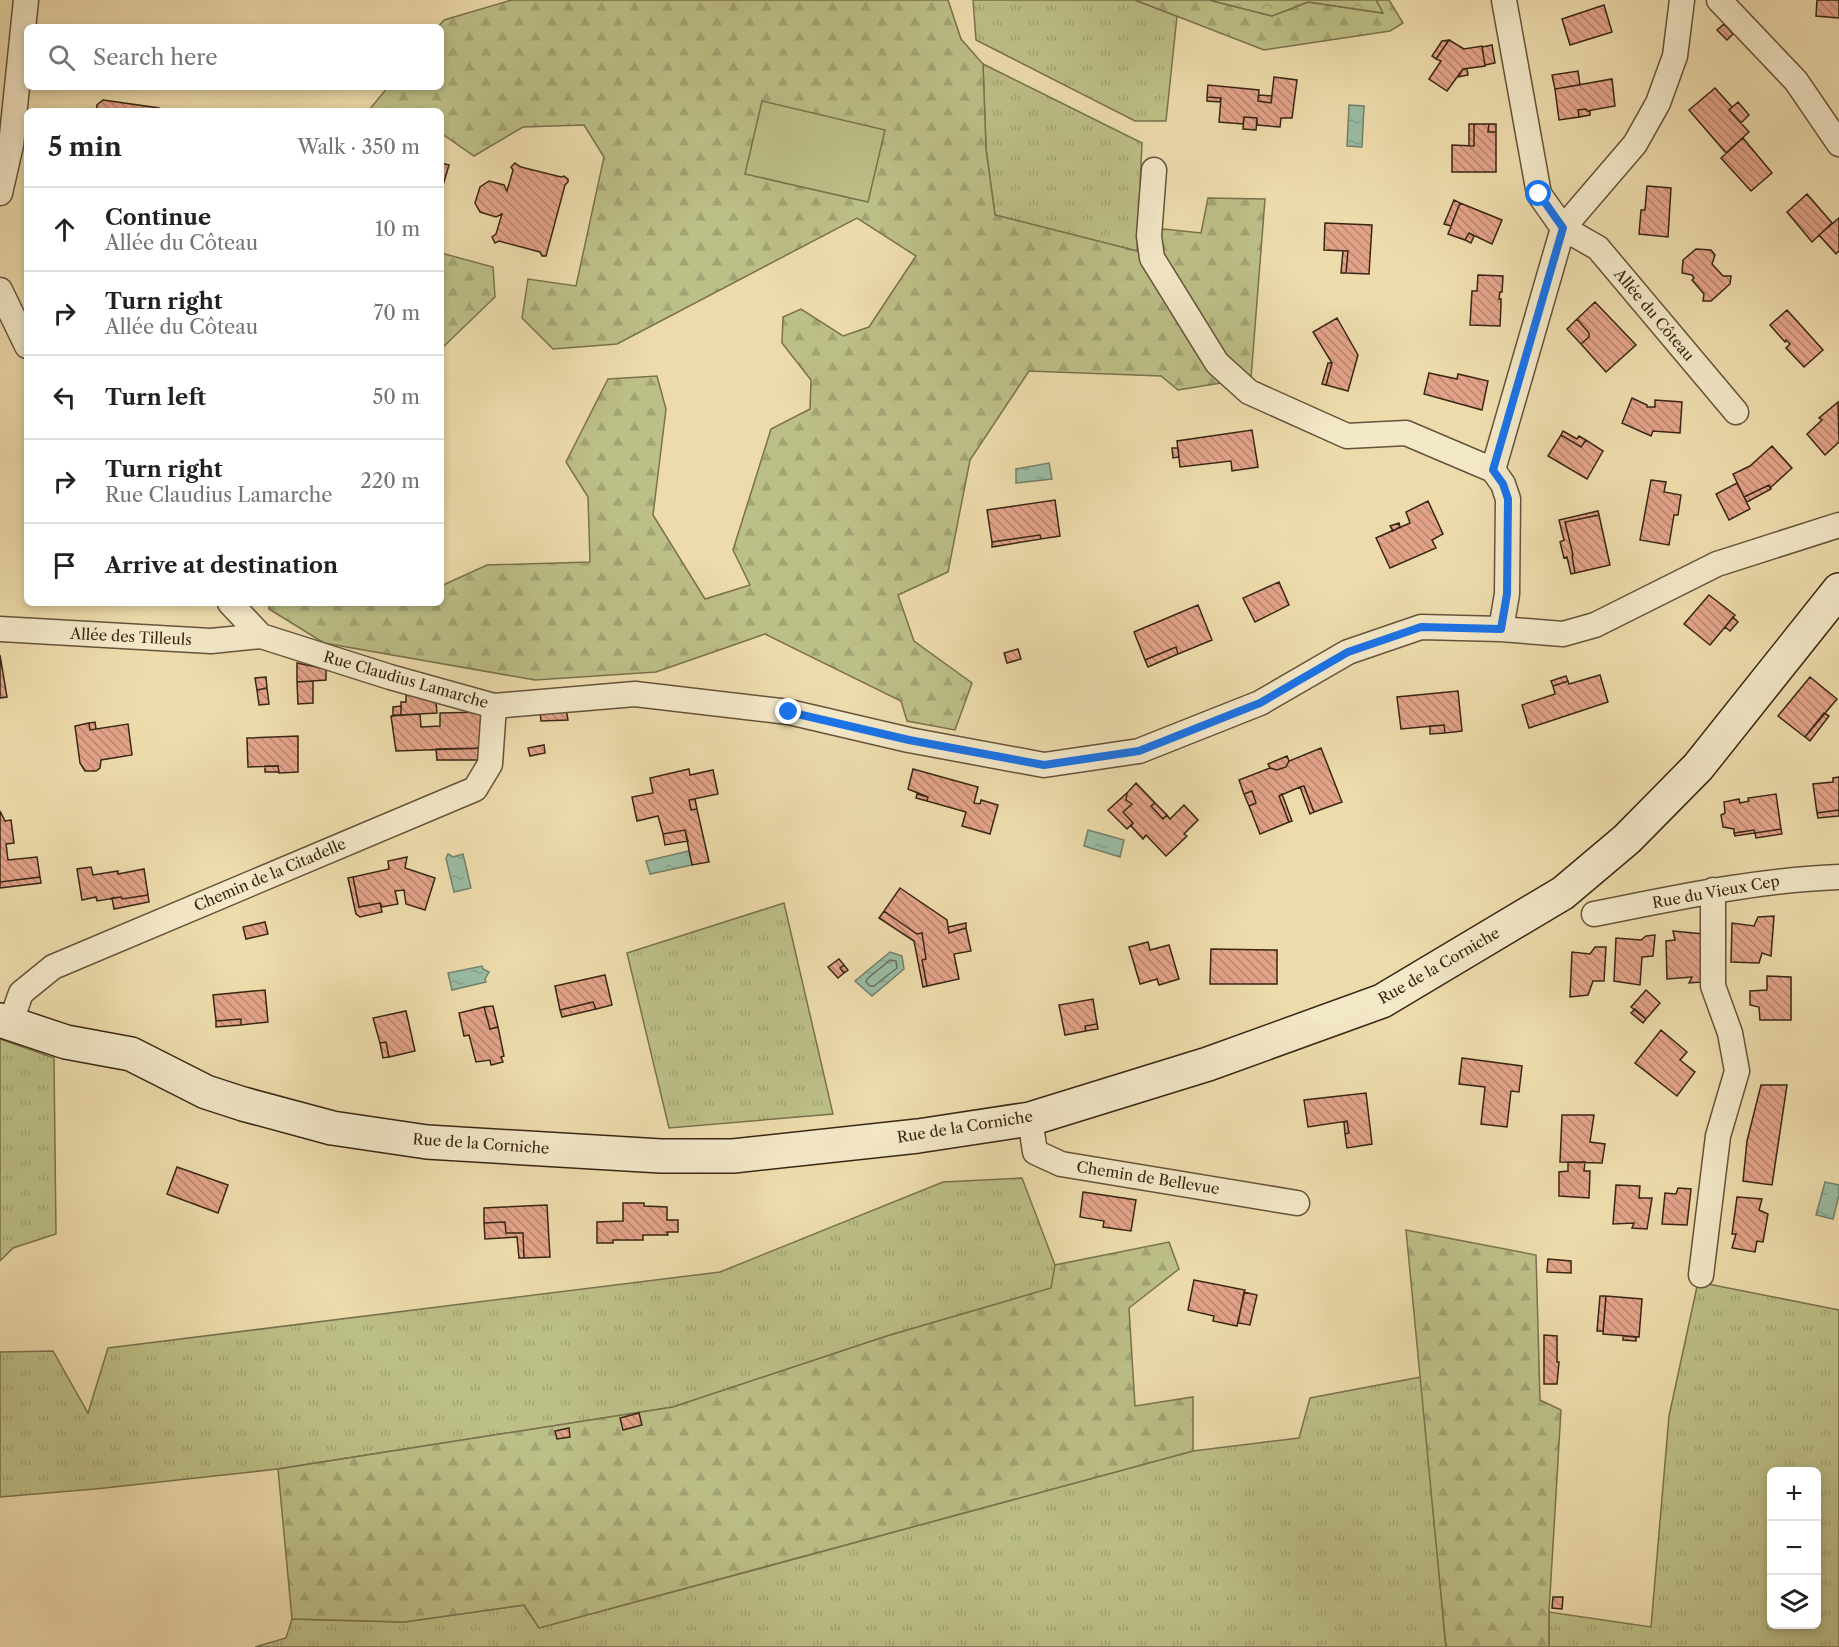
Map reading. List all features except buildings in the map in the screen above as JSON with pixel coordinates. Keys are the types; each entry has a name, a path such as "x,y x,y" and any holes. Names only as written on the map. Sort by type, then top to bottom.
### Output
{"main road":[{"name":"Rue de la Corniche","path":"5,1022 66,1041 130,1054 206,1092 243,1104 332,1128 427,1142 661,1156 733,1156 918,1136 1030,1119 1208,1064 1382,1001 1563,893 1627,839 1698,767 1839,590"}],"street":[{"path":"0,193 11,145 26,0"},
{"name":"Allée du Côteau","path":"1504,0 1539,194 1563,228 1598,248 1736,412"},
{"path":"1493,470 1563,228 1635,144 1658,103 1675,56 1682,0"},
{"path":"1719,0 1796,81 1839,144"},
{"path":"1154,170 1149,236 1152,258 1217,363 1250,392 1347,436 1406,433 1493,470 1503,484 1508,499 1507,594 1501,629"},
{"path":"0,290 24,340"},
{"name":"Rue Claudius Lamarche","path":"233,606 261,636 390,677 494,706 634,694 789,712 909,740 1044,765 1139,751 1260,703 1348,652 1421,627 1501,629 1563,634 1595,625 1717,564 1839,525"},
{"name":"Allée des Tilleuls","path":"0,629 211,641 261,636"},
{"name":"Chemin de la Citadelle","path":"5,1022 21,993 53,967 475,789 490,764 494,706"},
{"name":"Rue du Vieux Cep","path":"1594,914 1713,890 1797,879 1839,877"},
{"path":"1701,1275 1718,1136 1737,1071 1730,1033 1713,986 1713,890"},
{"name":"Chemin de Bellevue","path":"1030,1119 1035,1152 1061,1164 1297,1203"}],"green space":[{"path":"512,0 948,0 961,39 983,64 986,149 995,215 1137,251 1164,229 1201,233 1208,198 1265,199 1251,378 1178,390 1161,376 1029,371 970,460 948,572 898,595 914,641 972,683 955,730 907,721 901,701 765,634 656,672 535,680 324,643 269,609 269,606 444,606 444,585 487,565 590,562 588,497 566,462 608,379 657,376 666,409 653,515 705,599 750,585 733,550 771,429 810,409 811,380 782,343 783,317 801,309 843,336 869,327 916,256 857,218 617,344 553,349 522,318 528,279 576,286 604,157 584,125 523,127 474,156 444,135 444,108 371,108 386,90 444,90 444,24 441,24 444,20"},
{"path":"973,0 1135,0 1177,16 1166,121 1135,121 976,40"},
{"path":"1135,0 1209,0 1272,16 1308,2 1382,13 1376,0 1389,0 1403,23 1390,31 1264,50"},
{"path":"1209,0 1376,0 1383,13 1308,2 1272,16"},
{"path":"983,64 1142,143 1137,251 995,215 986,149"},
{"path":"762,101 885,130 868,202 745,174"},
{"path":"444,254 493,267 495,297 444,346"},
{"path":"784,903 833,1114 669,1128 627,953"},
{"path":"0,1039 54,1058 56,1234 13,1248 0,1261"},
{"path":"1022,1178 1055,1265 1052,1288 887,1336 673,1407 278,1469 0,1497 0,1352 53,1351 88,1413 108,1348 720,1272 943,1182"},
{"path":"1406,1230 1536,1255 1540,1400 1561,1410 1549,1647 1446,1647"},
{"path":"1169,1242 1179,1269 1129,1308 1135,1406 1193,1397 1193,1451 539,1628 524,1605 404,1622 292,1619 278,1469 673,1407 887,1336 1051,1288 1055,1265"},
{"path":"1698,1282 1839,1310 1839,1647 1549,1647 1549,1612 1651,1627 1669,1416"},
{"path":"1421,1377 1446,1647 255,1647 286,1638 292,1619 404,1622 524,1605 539,1628 1193,1451 1299,1438 1310,1398"}],"water":[{"path":"1349,105 1364,106 1362,147 1347,146"},
{"path":"1049,463 1052,479 1016,483 1016,469"},
{"path":"1088,830 1124,840 1120,857 1084,846"},
{"path":"689,851 692,865 650,874 646,861"},
{"path":"448,854 453,857 463,854 471,888 454,892 446,858"},
{"path":"890,952 902,956 904,969 872,996 855,981"},
{"path":"482,966 489,972 485,979 486,982 452,990 448,973"},
{"path":"1825,1182 1839,1185 1833,1219 1816,1215"}],"route":[{"path":"789,712 909,740 1044,765 1139,751 1260,703 1348,652 1421,627 1501,629 1507,594 1508,499 1503,484 1493,470 1563,228 1539,194"}]}
